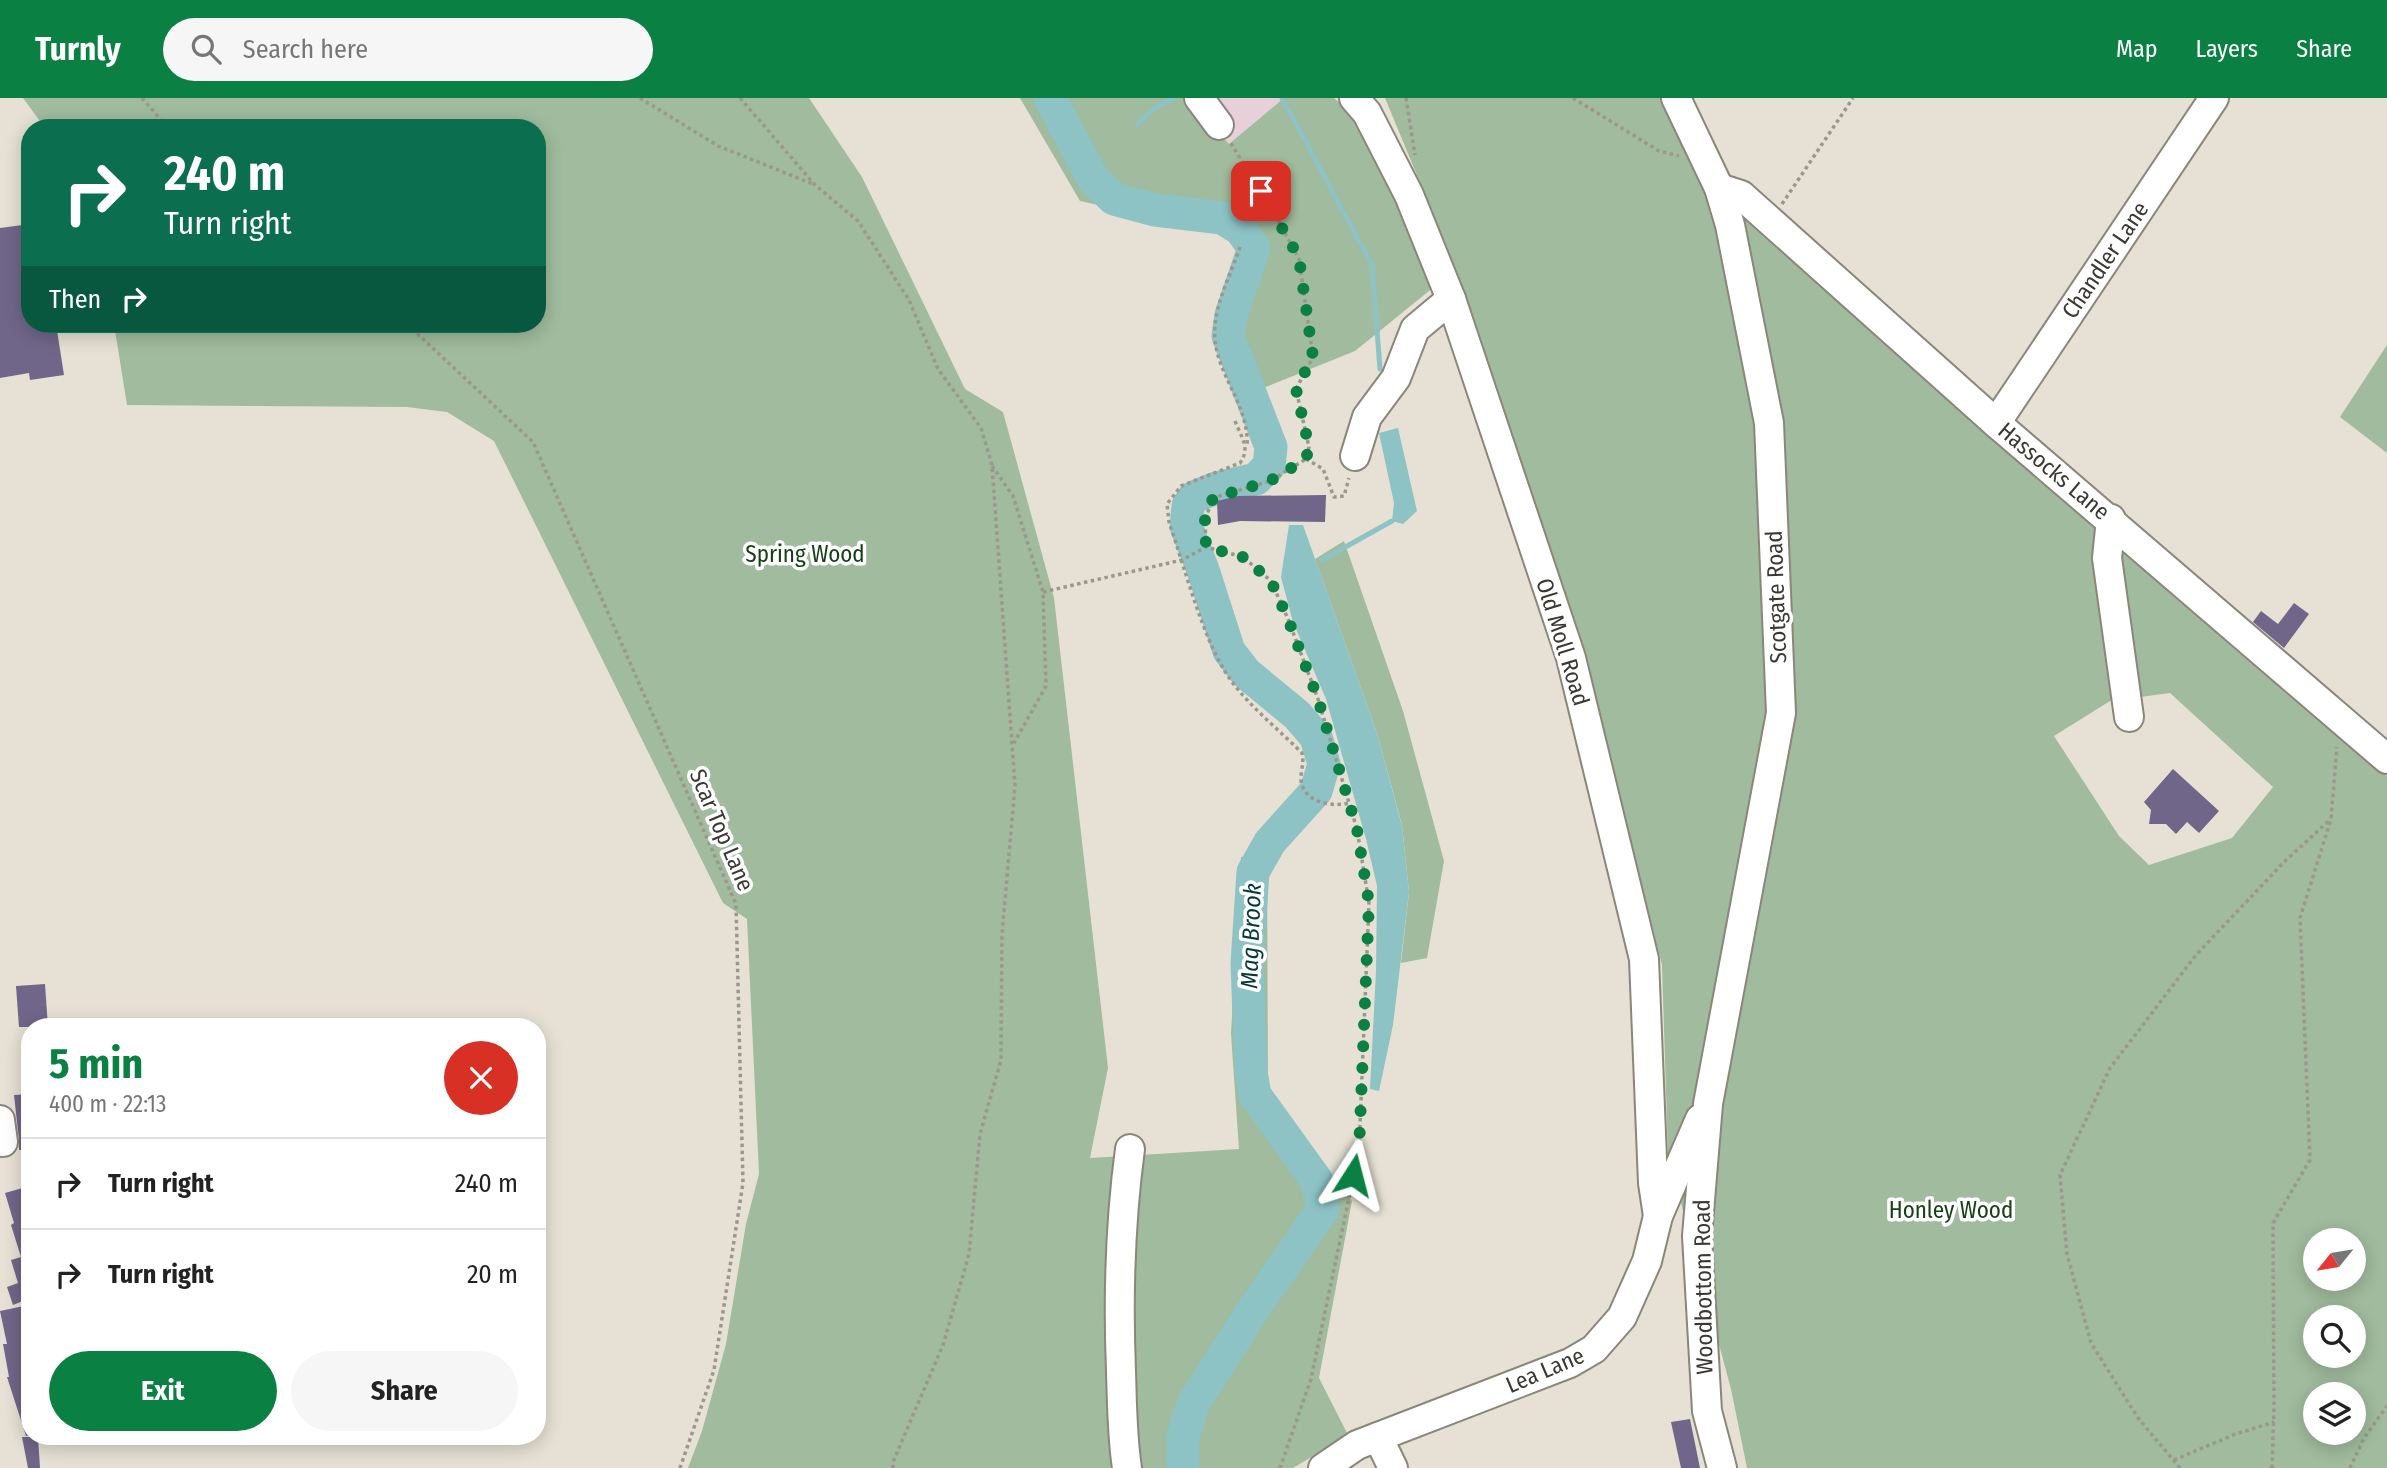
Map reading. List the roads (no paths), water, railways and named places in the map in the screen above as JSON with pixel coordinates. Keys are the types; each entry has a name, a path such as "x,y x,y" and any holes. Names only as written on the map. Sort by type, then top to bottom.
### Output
{"street":[{"path":"1199,98 1219,125"},
{"name":"Old Moll Road","path":"1354,98 1367,113 1409,195 1451,299 1571,658 1644,959 1653,1183 1658,1216"},
{"name":"Scotgate Road","path":"1676,98 1714,176 1730,225 1769,423 1781,713 1708,1104"},
{"name":"Chandler Lane","path":"1996,423 2214,98"},
{"name":"Hassocks Lane","path":"1714,176 1741,195 1769,223 1996,423 2111,519 2387,759"},
{"path":"1355,456 1367,417 1396,378 1415,329 1451,299"},
{"path":"2111,519 2107,558 2129,717"},
{"name":"Lea Lane","path":"1323,1468 1357,1445 1570,1363 1594,1349 1622,1317 1647,1261 1658,1216 1708,1104"},
{"name":"Woodbottom Road","path":"1708,1104 1697,1236 1707,1411 1722,1468"},
{"path":"1128,1468 1124,1444 1119,1316 1122,1210 1130,1149"},
{"path":"1378,1437 1393,1468"}],"water":[{"path":"1398,428 1417,511 1403,524 1392,521 1394,503 1379,433"},
{"path":"1289,525 1303,525 1377,733 1402,826 1409,892 1393,1025 1379,1091 1370,1089 1377,886 1326,699 1293,622 1281,577"}],"waterway":[{"name":"Mag Brook","path":"1050,98 1093,179 1114,199 1155,210 1222,218 1240,229 1254,248 1231,315 1228,336 1271,447 1269,466 1256,479 1216,488 1194,497 1188,506 1186,526 1229,651 1246,673 1297,715 1316,737 1324,764 1316,791 1270,842 1253,872 1247,963 1251,1072 1255,1095 1317,1181 1323,1209 1255,1307 1193,1404 1183,1437 1183,1468"},
{"path":"1137,124 1154,109 1174,98"},
{"path":"1282,98 1372,265 1380,369"},
{"path":"1322,560 1392,521"}],"park label":[{"name":"Spring Wood","path":"805,554"},
{"name":"Honley Wood","path":"1951,1210"}]}
